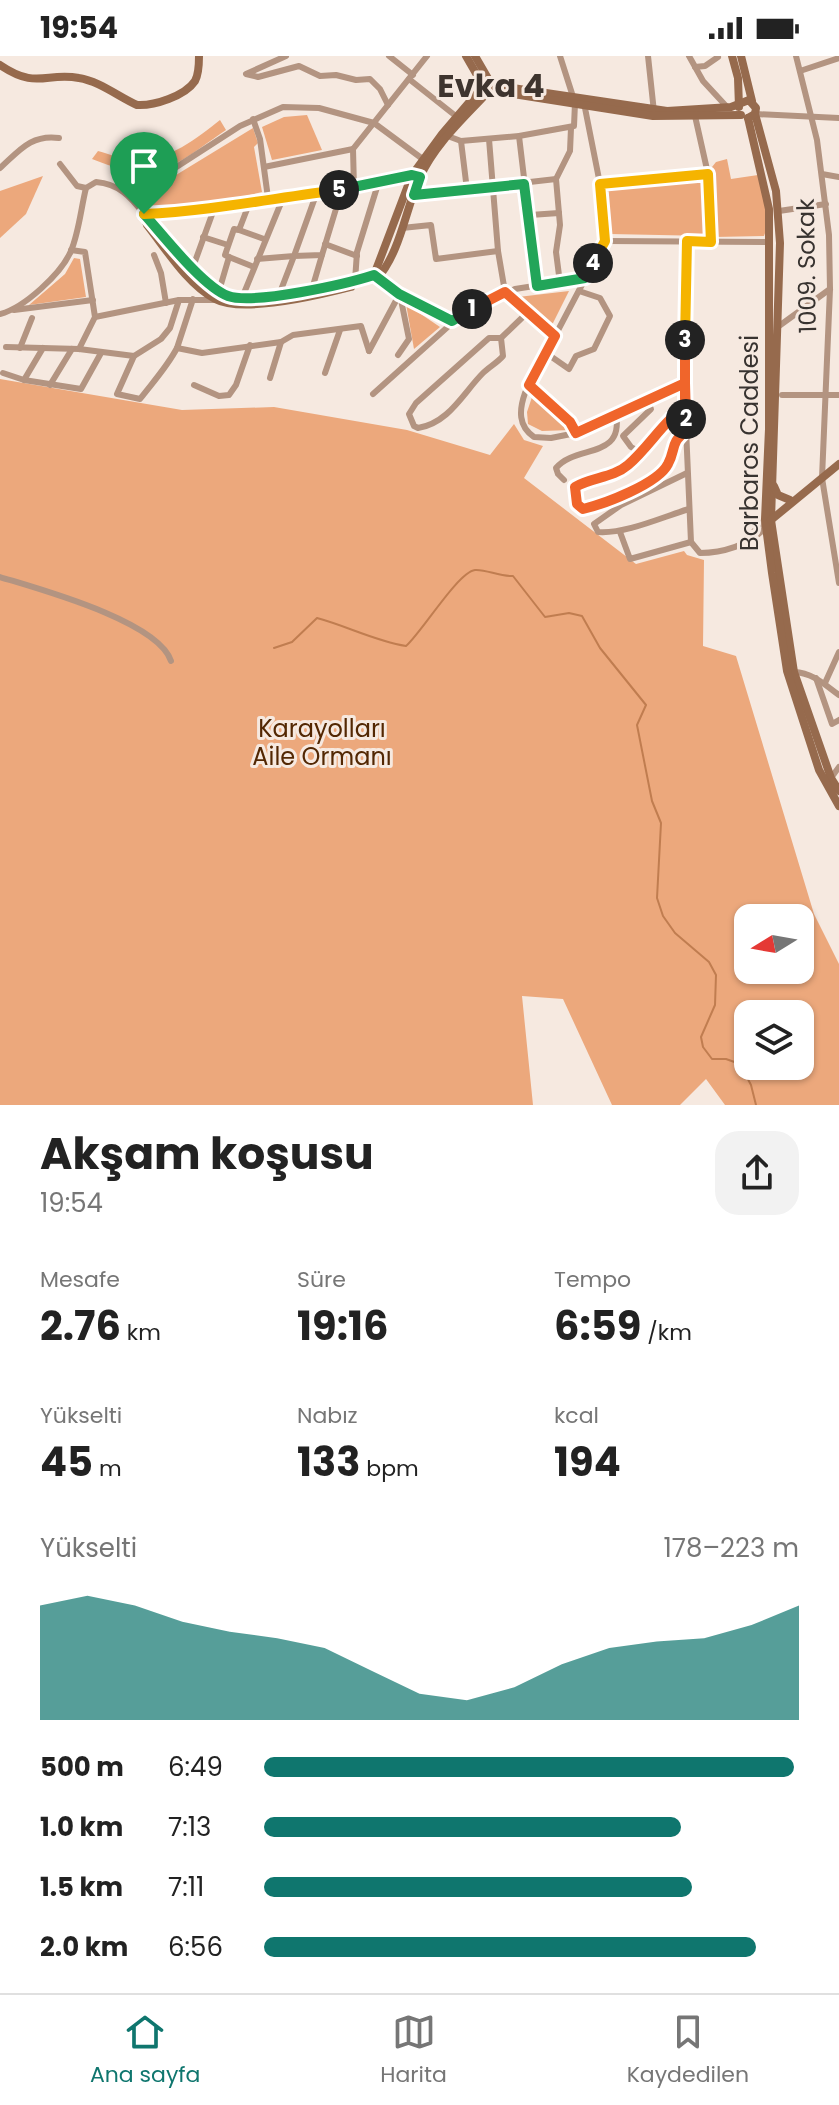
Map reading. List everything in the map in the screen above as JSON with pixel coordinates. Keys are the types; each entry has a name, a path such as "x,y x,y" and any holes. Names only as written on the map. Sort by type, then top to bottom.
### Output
{"main road":[{"path":"0,65 12,74 34,80 78,78 137,105 146,105 187,89 195,82 199,56"},
{"path":"466,56 489,89 654,113 695,116 746,113"},
{"path":"475,56 489,89"},
{"path":"732,56 746,113"},
{"path":"741,56 752,101 744,101 746,113"},
{"path":"376,277 425,160 457,117 489,89"},
{"path":"445,134 489,89"},
{"path":"654,113 727,107 746,113"},
{"name":"Barbaros Caddesi","path":"746,113 773,175 779,211 779,326 773,483 768,520 790,671 831,778 839,791"},
{"name":"Barbaros Caddesi","path":"746,113 766,188 770,242 769,549 790,671 819,770 839,806"},
{"path":"144,214 221,295 240,305 281,301 376,277 394,249 414,195 416,176"},
{"path":"144,214 147,225 207,294 242,298 279,295 376,277"},
{"path":"768,520 839,464"},
{"path":"773,483 778,495 793,500"}],"street":[{"path":"286,56 246,74 258,77 299,66 320,76 370,79 380,89 388,105"},
{"path":"389,56 457,117"},
{"path":"264,167 353,149 427,56"},
{"path":"560,56 578,101 600,184 605,241 529,385 520,413 525,429 534,437 564,437 685,383"},
{"path":"648,56 654,113"},
{"path":"689,56 703,81 727,107"},
{"name":"1009. Sokak","path":"796,56 812,118 826,204 830,289 822,478 838,580"},
{"path":"695,67 705,66 718,57"},
{"path":"800,71 839,58"},
{"path":"560,283 556,252 559,213 556,179 570,151 571,128 574,126 578,101"},
{"path":"130,197 253,119 283,107 300,106 346,114 374,123 425,160"},
{"path":"746,113 839,118"},
{"path":"695,116 708,174 711,242"},
{"path":"253,119 260,139 268,198"},
{"path":"445,134 461,141 571,128"},
{"path":"519,136 537,286"},
{"path":"0,168 27,143 43,137 59,138"},
{"path":"489,139 498,251 505,292 555,336"},
{"path":"461,141 467,190"},
{"path":"353,149 354,188"},
{"path":"60,164 77,186 86,188 96,182 110,183 130,197 144,214 214,209 416,176"},
{"path":"600,184 708,174"},
{"path":"822,174 839,177"},
{"path":"414,195 556,179"},
{"path":"355,281 357,256 378,184"},
{"path":"14,310 50,279 71,250 86,188"},
{"path":"312,289 342,189"},
{"path":"279,295 317,192"},
{"path":"242,298 283,198"},
{"path":"239,230 249,204"},
{"path":"779,211 826,204"},
{"path":"193,267 214,209"},
{"path":"530,215 559,213"},
{"path":"402,228 431,225 436,259 498,251"},
{"path":"264,239 234,229 225,255 255,263 322,255"},
{"path":"203,237 228,245"},
{"path":"605,241 770,242"},
{"path":"687,241 685,406 691,542 700,553 726,550 750,539 768,520"},
{"path":"325,244 357,256"},
{"path":"50,385 95,317 85,252 71,250"},
{"path":"154,255 161,273 166,303"},
{"path":"95,317 221,295 229,257"},
{"path":"830,264 839,264"},
{"path":"376,277 399,294 452,321"},
{"path":"373,394 452,321 505,292 585,278"},
{"path":"779,326 830,289"},
{"path":"546,353 569,369 576,356 594,349 610,316 600,298 579,291"},
{"path":"177,348 202,353 281,342 293,335 361,326 369,351 399,294"},
{"path":"398,355 409,339 399,294"},
{"path":"179,300 179,309 170,328 161,339 134,356 117,394 140,399 156,375 167,366 177,348 193,299"},
{"path":"0,314 93,300"},
{"path":"501,338 503,356 485,370 451,411 435,423 418,428 414,426 409,414 416,403 489,338 501,338 527,313"},
{"path":"20,348 32,318"},
{"path":"325,373 340,330"},
{"path":"270,378 281,342"},
{"path":"194,385 219,396 229,395 236,385 250,345"},
{"path":"6,347 75,349 134,356"},
{"path":"24,380 43,348"},
{"path":"3,373 24,380 81,389 101,353"},
{"path":"529,385 570,422 576,433"},
{"path":"782,395 839,395"},
{"path":"640,452 631,447 623,436 651,409 646,400"},
{"path":"685,406 665,422 618,472 575,487 577,504 583,509 602,505 663,472 670,462 676,438 686,431"},
{"path":"564,480 556,468 571,457 607,445 618,425 616,414"},
{"path":"687,473 621,505 594,524 598,532 620,532 689,509"},
{"path":"620,532 630,559 691,542"},
{"path":"750,539 762,540 769,549"},
{"path":"0,577 48,591 144,631 164,649 171,661"},
{"path":"825,683 839,652"},
{"path":"790,671 804,672 839,695"},
{"path":"816,678 832,724 839,720"},
{"path":"831,778 839,767"}],"green space":[{"path":"307,115 322,150 272,160 262,127 284,117"},
{"path":"220,120 226,130 178,163 164,168 134,171 92,159 98,151 135,161 158,158 192,141"},
{"path":"253,128 258,143 254,147 262,192 212,204 152,211 140,197"},
{"path":"727,159 731,179 758,175 767,213 764,236 714,237 712,167 716,162"},
{"path":"43,176 26,214 0,238 0,191"},
{"path":"706,176 708,236 610,234 604,187"},
{"path":"74,258 80,259 86,297 29,305 65,274"},
{"path":"569,291 551,327 518,297"},
{"path":"406,304 440,327 414,349"},
{"name":"Karayolları Aile Ormanı","path":"0,379 182,410 274,407 407,430 490,455 514,424 524,440 543,446 524,478 636,564 684,551 687,555 704,560 703,646 736,656 811,904 734,904 734,984 814,984 814,914 839,964 839,1105 725,1105 706,1079 680,1105 612,1105 563,999 522,996 533,1105 0,1105"},
{"path":"533,394 571,430 542,431 528,424 527,412"}],"waterway":[{"path":"274,648 292,642 317,618 406,646 459,581 475,570 513,576 545,617 569,613 582,616 600,648 646,705 637,725 652,801 661,823 657,898 663,916 675,933 709,962 716,975 715,1005 701,1037 703,1047 712,1059 726,1059 740,1064 751,1085 756,1105"}],"district":[{"name":"Evka 4","path":"491,86"}],"route":[{"path":"144,214 197,272 228,296 279,295 374,275 399,294 452,321 505,292 555,336 529,385 570,422 576,433 685,383 686,398 686,431 676,438 670,462 663,472 602,505 583,509 577,504 575,487 629,465 665,422 685,406 686,398 687,241 711,242 708,174 600,184 605,241 585,278 537,286 524,184 414,195 420,177 412,175 378,184 268,198 249,204 144,214"}]}
